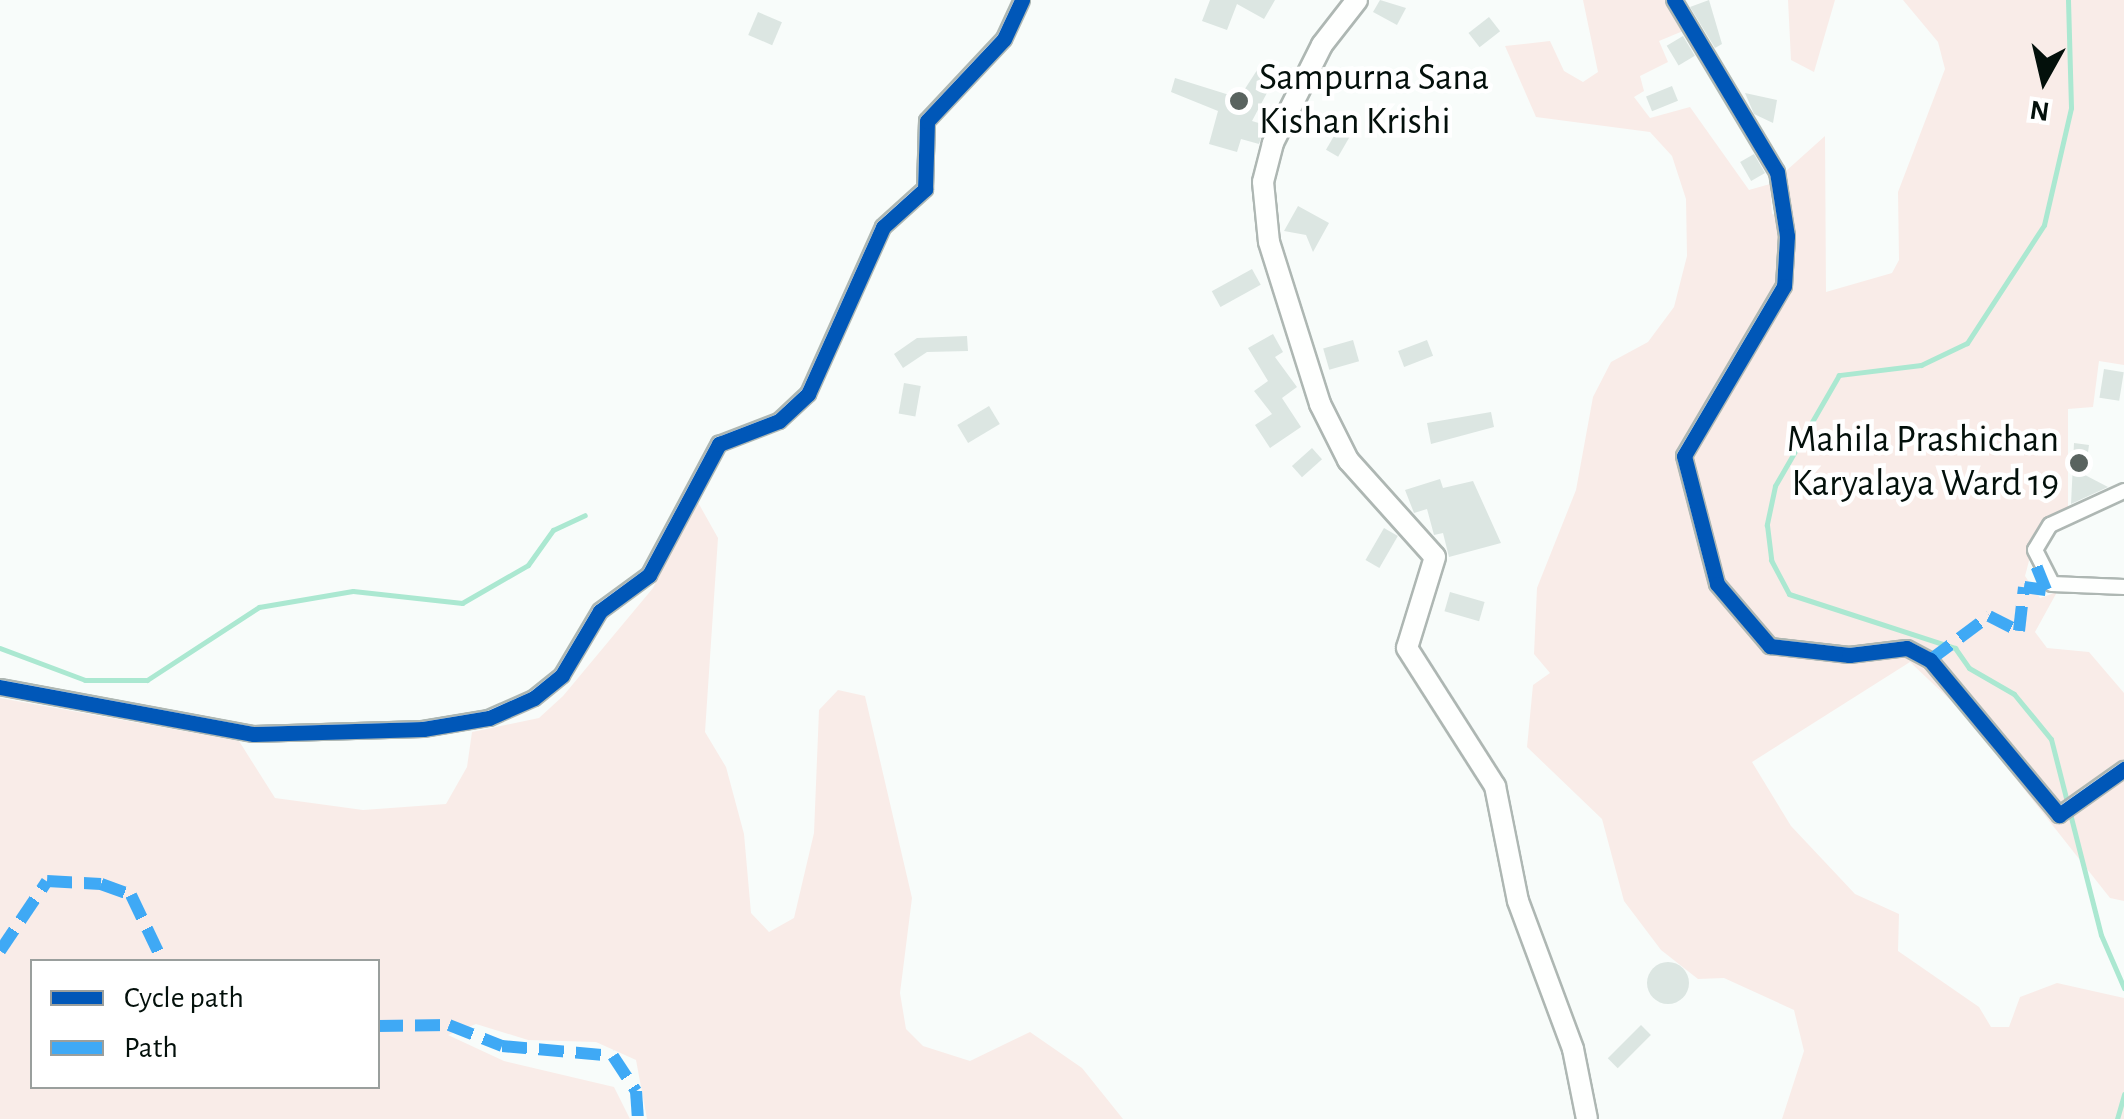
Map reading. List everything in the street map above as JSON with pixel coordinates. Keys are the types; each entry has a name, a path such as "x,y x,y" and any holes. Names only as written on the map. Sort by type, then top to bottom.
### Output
{"main road":[{"path":"1357,0 1322,45 1273,143 1263,182 1270,242 1320,404 1348,460 1434,557 1408,648 1495,786 1518,901 1573,1049 1587,1119"}],"street":[{"path":"0,687 254,734 423,730 490,718 534,698 562,676 600,611 649,575 719,444 778,420 808,394 884,227 925,189 928,121 1004,38 1022,0"},
{"path":"1674,0 1777,172 1787,236 1784,286 1684,456 1717,584 1770,646 1848,655 1908,648 1930,660 2059,815 2086,801 2124,769"},
{"path":"2124,491 2050,526 2035,550 2052,584 2124,586"}],"shaded area":[{"path":"1583,0 1665,0 1683,31 1659,41 1668,62 1640,76 1644,91 1634,97 1650,118 1690,107 1749,190 1770,184 1772,214 1794,222 1786,171 1825,136 1826,292 1892,273 1899,260 1898,192 1945,69 1938,42 1903,0 2124,0 2124,365 2099,361 2093,407 2068,409 2068,508 2038,527 2025,576 2040,598 2057,592 2035,632 2047,648 2089,652 2124,693 2124,901 2110,898 1964,713 1910,662 1752,762 1791,826 1855,894 1899,914 1898,951 1979,1007 1991,1027 2009,1027 2020,997 2057,983 2124,998 2124,1119 1782,1119 1804,1051 1794,1010 1724,978 1698,979 1661,950 1624,901 1602,819 1527,747 1533,685 1550,673 1534,654 1537,588 1576,490 1593,397 1611,362 1648,342 1674,307 1687,256 1686,199 1672,156 1650,132 1536,117 1505,46 1550,41 1564,71 1583,82 1598,72"},
{"path":"1788,0 1835,0 1814,72 1791,60"},
{"path":"695,497 718,538 705,732 726,767 744,834 751,913 769,932 794,918 814,833 819,710 838,690 865,696 912,898 900,993 906,1029 923,1046 970,1061 1030,1032 1082,1068 1123,1119 647,1119 636,1060 596,1042 528,1040 476,1024 448,1035 504,1061 614,1087 630,1119 0,1119 0,698 239,741 275,798 363,810 446,804 467,767 472,732 539,718 563,696 653,588"}],"building":[{"path":"1210,0 1275,0 1264,19 1237,4 1227,30 1202,21"},
{"path":"1380,0 1406,8 1397,25 1373,12"},
{"path":"1709,0 1722,44 1715,48 1690,7"},
{"path":"758,12 782,22 772,45 748,35"},
{"path":"1489,17 1500,31 1480,47 1469,33"},
{"path":"1683,36 1695,56 1679,66 1667,46"},
{"path":"1261,64 1277,74 1252,121 1265,125 1259,144 1241,139 1237,152 1209,144 1218,111 1171,92 1175,78 1239,98"},
{"path":"1672,86 1678,101 1652,111 1646,96"},
{"path":"1745,93 1777,100 1773,123 1754,114"},
{"path":"1338,129 1350,136 1338,157 1326,150"},
{"path":"1754,154 1765,173 1751,181 1740,162"},
{"path":"1298,206 1329,223 1313,252 1306,235 1284,231"},
{"path":"1252,269 1261,285 1220,307 1212,291"},
{"path":"1273,334 1283,352 1275,357 1297,387 1282,398 1301,427 1270,448 1255,425 1272,414 1254,391 1268,381 1248,348"},
{"path":"967,336 968,351 927,352 903,368 894,354 917,338"},
{"path":"1353,340 1359,361 1329,370 1323,349"},
{"path":"1427,340 1433,356 1404,367 1398,351"},
{"path":"2104,369 2124,372 2119,401 2099,398"},
{"path":"904,383 921,386 915,416 899,414"},
{"path":"989,406 1000,424 968,443 957,425"},
{"path":"1491,412 1494,427 1431,444 1427,423"},
{"path":"2074,443 2089,445 2085,475 2108,487 2071,504"},
{"path":"1312,448 1322,459 1302,477 1292,466"},
{"path":"1440,479 1443,488 1473,481 1501,543 1449,557 1443,533 1434,535 1427,509 1414,513 1405,490"},
{"path":"1384,528 1398,536 1379,568 1366,560"},
{"path":"1450,592 1485,602 1479,621 1444,611"},
{"path":"1668,962 1683,968 1689,983 1683,998 1668,1004 1653,998 1647,983 1653,968"},
{"path":"1641,1025 1651,1035 1618,1068 1608,1058"}],"waterway":[{"path":"2068,0 2071,108 2044,225 1967,343 1921,365 1839,375 1775,486 1767,525 1771,560 1789,594 1955,648 1969,668 2014,694 2051,739 2101,935 2124,988"},
{"path":"0,648 85,680 147,680 259,607 353,591 462,603 528,565 553,530 585,515"},
{"path":"2117,1119 2124,1094"}],"marked path":[{"path":"1930,660 1989,616 2019,631 2024,587 2046,590 2036,565"},
{"path":"0,951 47,881 101,884 131,895 162,959"},
{"path":"380,1026 449,1025 502,1046 613,1056 636,1091 638,1119"}],"cycle path":[{"path":"0,687 254,734 423,729 489,718 534,698 562,675 600,611 649,575 719,444 779,421 808,394 883,227 925,189 927,121 1004,39 1022,0"},
{"path":"1674,0 1777,172 1787,236 1784,286 1684,456 1717,584 1770,646 1849,655 1907,648 1930,660 2059,815 2124,769"}],"place":[{"name":"Sampurna Sana Kishan Krishi","path":"1239,101"},
{"name":"Mahila Prashichan Karyalaya Ward 19","path":"2079,463"}]}
